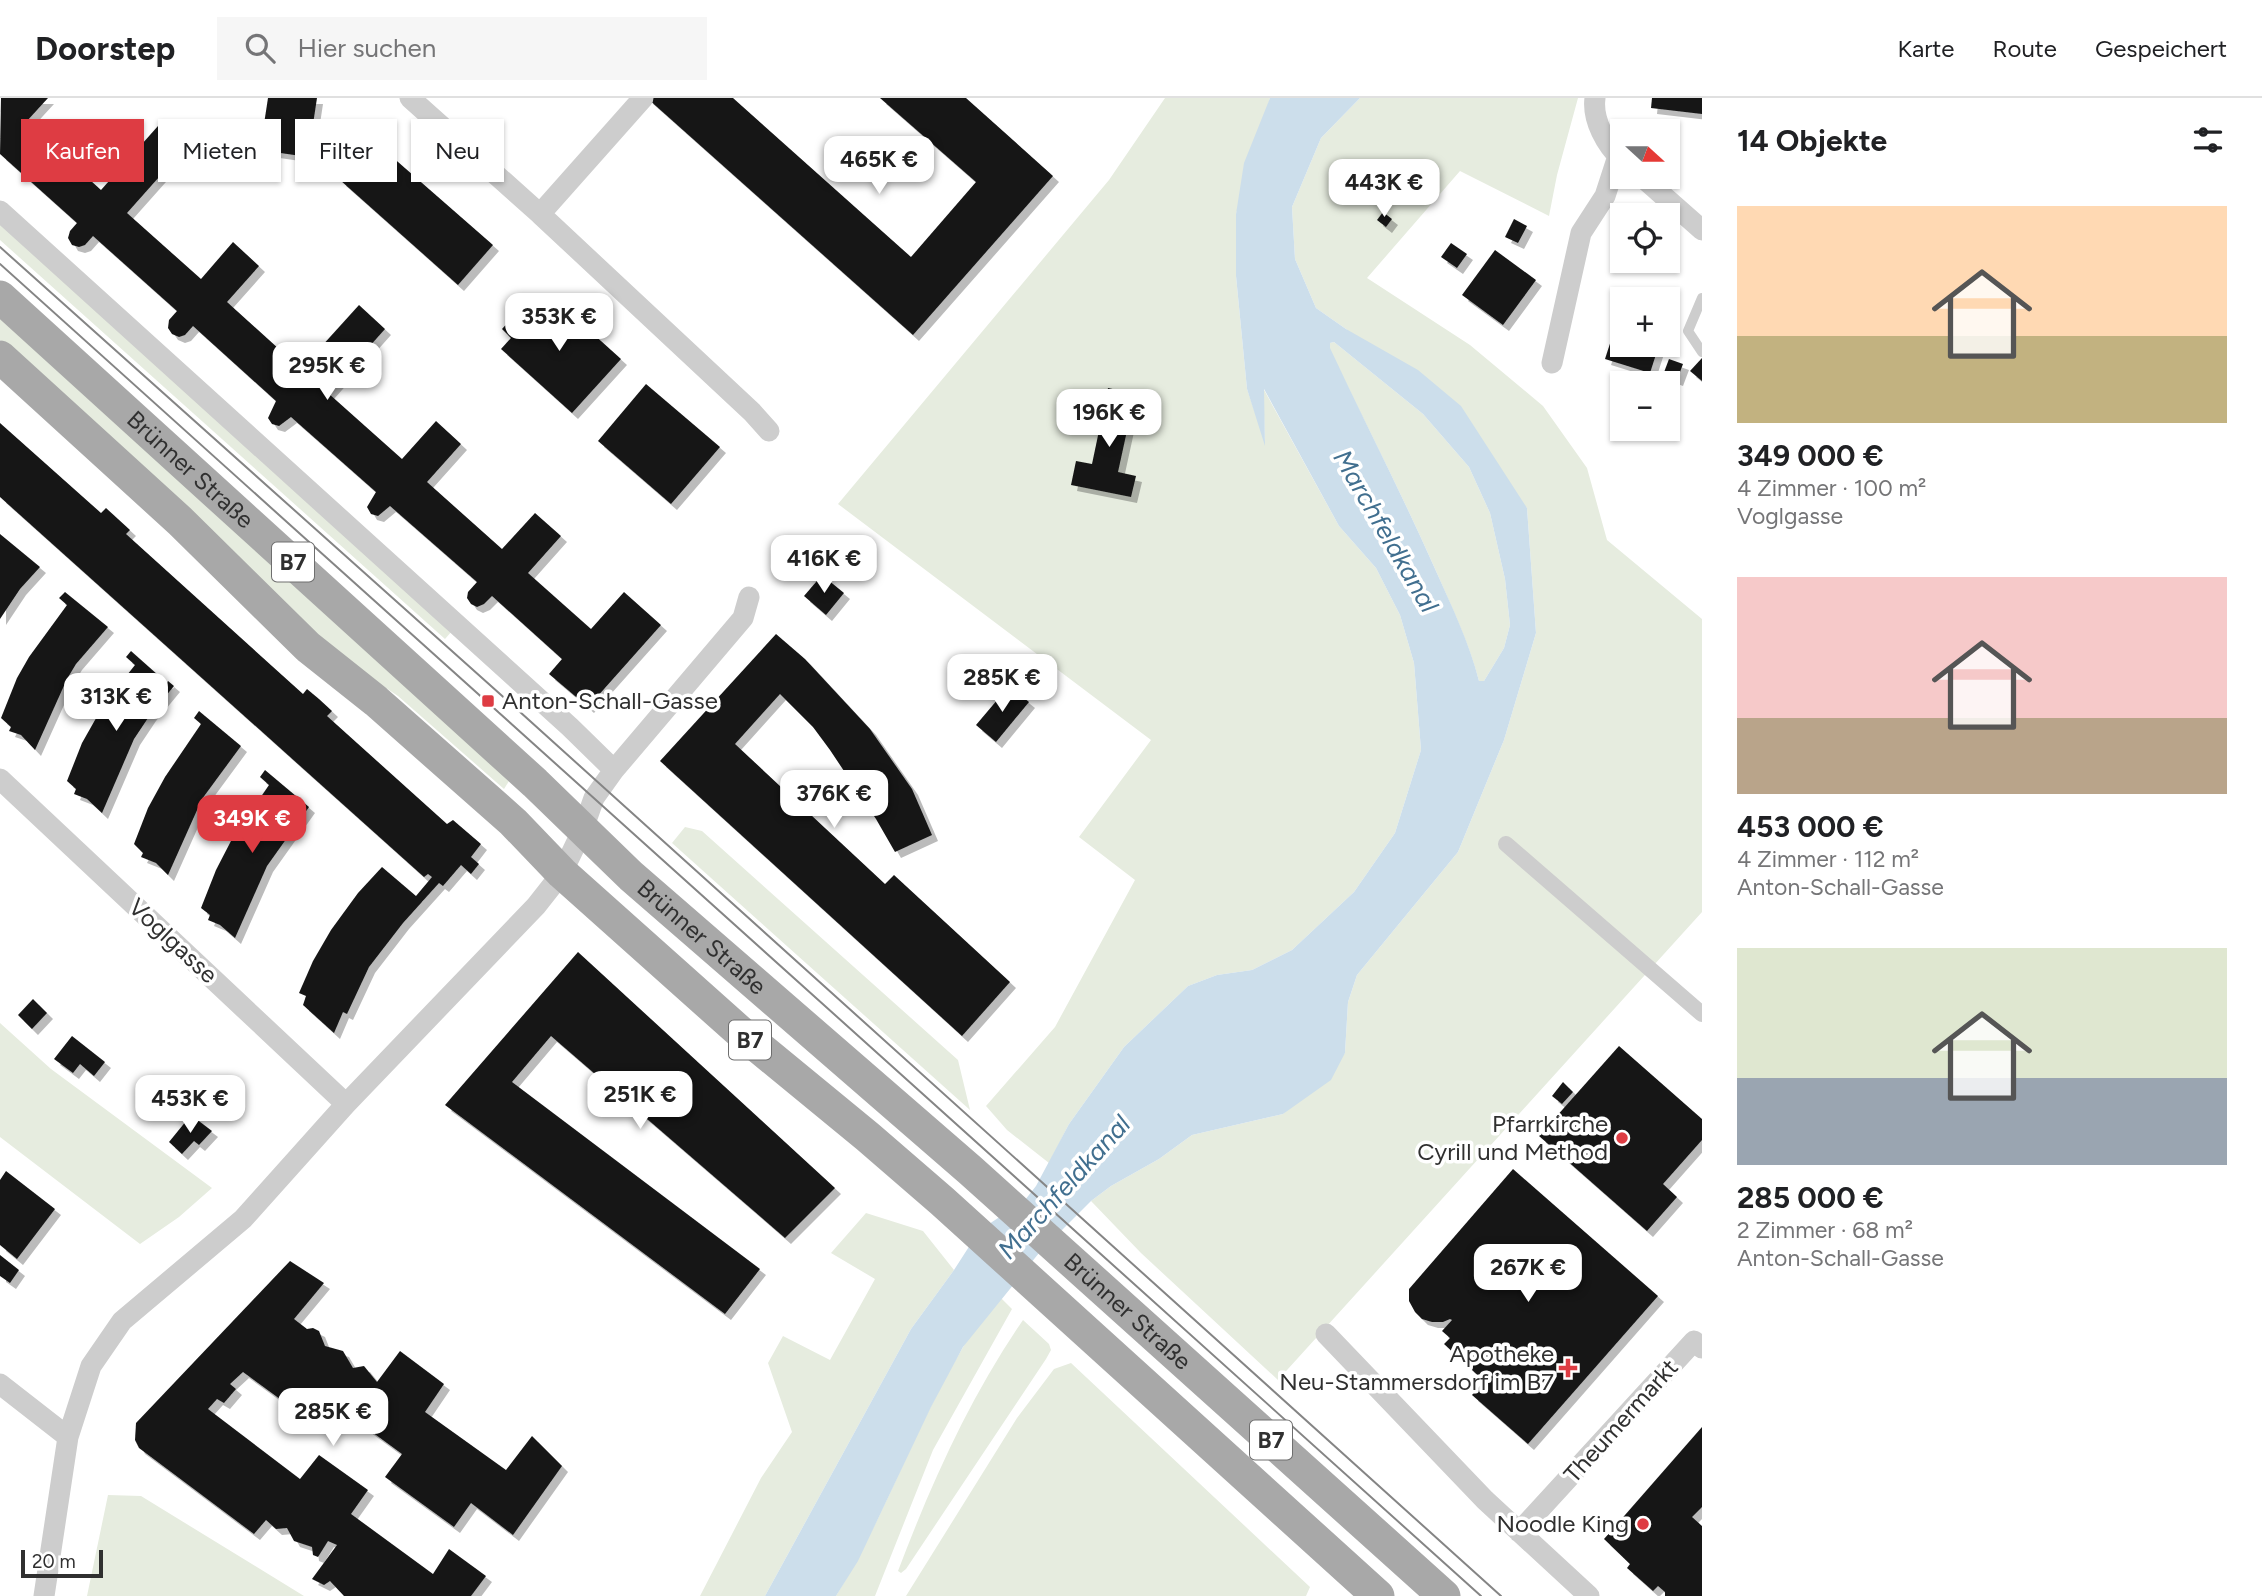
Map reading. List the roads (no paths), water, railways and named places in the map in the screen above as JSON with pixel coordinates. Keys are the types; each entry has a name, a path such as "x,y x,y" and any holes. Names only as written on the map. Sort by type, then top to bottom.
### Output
{"main road":[{"name":"Brünner Straße","path":"0,297 583,829 631,876 970,1170 1444,1596"},
{"name":"Brünner Straße","path":"0,357 170,511 308,647 376,701 513,822 562,873 739,1031 943,1201 1378,1596"}],"street":[{"path":"410,98 540,214 769,431"},
{"path":"540,214 643,98"},
{"path":"1595,98 1593,111 1610,144"},
{"path":"1552,363 1581,233 1610,183"},
{"path":"1656,189 1702,230"},
{"path":"0,211 614,770"},
{"path":"44,1596 68,1437 91,1366 122,1321 243,1219 346,1104 536,906 562,873 594,798 614,770 743,618 749,597"},
{"name":"Voglgasse","path":"0,779 346,1104"},
{"path":"1506,844 1702,1014"},
{"path":"1326,1334 1485,1500 1590,1596"},
{"name":"Theumermarkt","path":"1519,1532 1698,1344"},
{"path":"0,1384 68,1437"}],"lane":[{"path":"1702,298 1688,331 1702,352"}],"water":[{"name":"Marchfeldkanal","path":"1270,98 1360,98 1321,138 1292,207 1295,259 1316,308 1346,329 1418,370 1461,406 1527,508 1536,633 1504,740 1458,852 1357,975 1348,1002 1345,1053 1331,1080 1283,1114 1192,1135 1091,1201 1039,1253 963,1347 931,1407 858,1561 836,1596 765,1596 911,1329 972,1242 986,1226 1025,1200 1036,1186 1069,1124 1124,1047 1188,986 1217,975 1252,970 1292,950 1354,892 1395,833 1421,750 1414,663 1400,615 1376,568 1339,526 1264,389 1265,446 1247,389 1236,276 1236,214 1244,163","holes":["1334,342 1423,414 1469,467 1490,513 1505,579 1510,625 1504,648 1484,681 1479,681 1454,611 1330,343"]}],"tram line":[{"path":"0,247 1501,1596"},
{"path":"0,264 1481,1596"}],"place":[{"name":"Anton-Schall-Gasse","path":"488,701"},
{"name":"Pfarrkirche Cyrill und Method","path":"1622,1138"},
{"name":"Apotheke Neu-Stammersdorf im B7","path":"1568,1368"},
{"name":"Noodle King","path":"1643,1524"}]}
